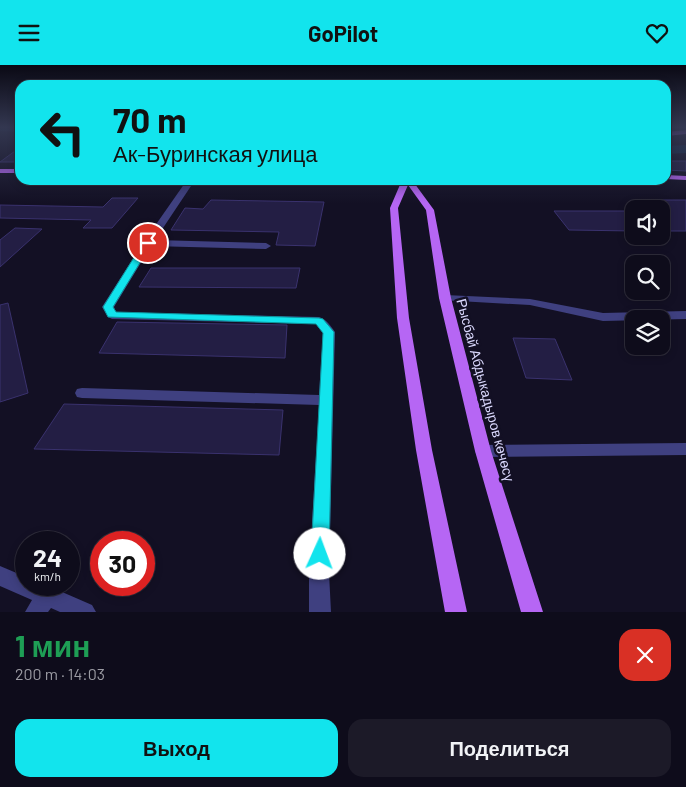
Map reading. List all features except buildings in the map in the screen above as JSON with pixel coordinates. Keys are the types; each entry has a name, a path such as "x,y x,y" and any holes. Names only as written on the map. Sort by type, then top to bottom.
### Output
{"main road":[{"path":"0,171 15,171"},
{"path":"671,177 686,178"},
{"name":"Рысбай Абдыкадыров көчөсү","path":"405,185 394,208 403,318 424,450 456,612"},
{"name":"Рысбай Абдыкадыров көчөсү","path":"411,185 430,210 445,298 483,451 532,612"}],"street":[{"path":"188,185 108,307 112,315 319,321 329,332 320,564 320,612"},
{"path":"148,243 266,246"},
{"path":"445,298 530,302 604,317 686,315"},
{"path":"82,393 326,400"},
{"path":"483,451 686,449"},
{"path":"0,576 41,604 85,612"}],"route":[{"path":"148,243 108,307 112,315 319,321 329,332 320,554"}]}
